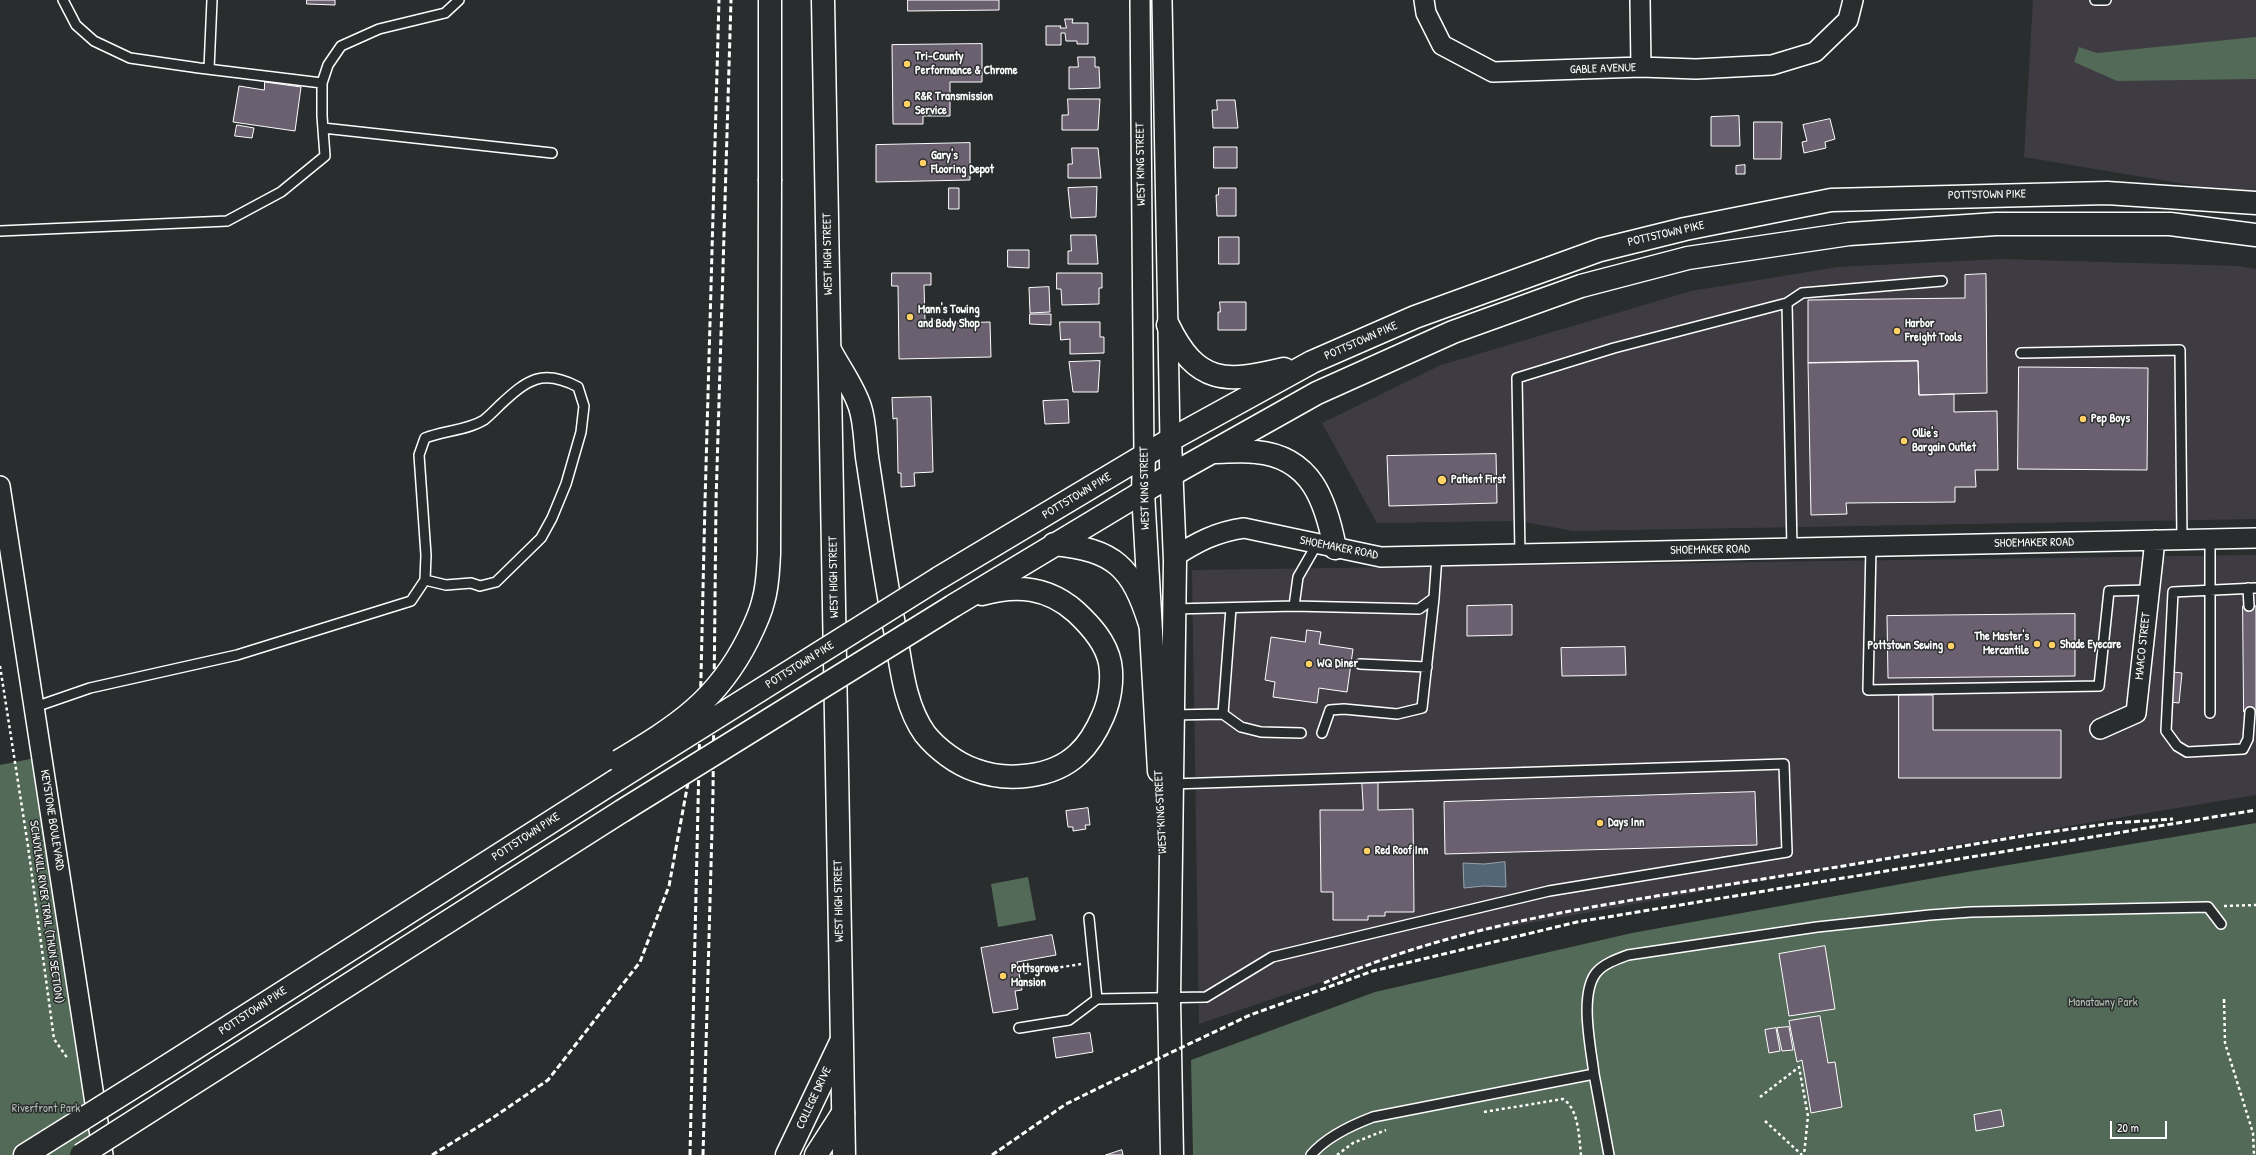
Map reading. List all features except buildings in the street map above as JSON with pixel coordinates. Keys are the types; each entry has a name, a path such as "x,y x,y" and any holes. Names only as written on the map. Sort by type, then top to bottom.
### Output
{"main road":[{"path":"617,771 713,693 727,675 743,648 763,603 769,554 770,0"},
{"name":"WEST HIGH STREET","path":"823,0 844,1155"},
{"name":"POTTSTOWN PIKE","path":"25,1155 519,842 617,771 1170,440 1312,362 1414,317 1600,250 1685,228 1831,200 2107,193 2256,203"},
{"path":"81,1155 622,811 1054,544 1171,475 1317,393 1454,332 1581,286 1688,258 1849,234 1996,224 2170,224 2256,235"},
{"path":"1168,325 1175,340 1192,362 1219,377 1251,377 1312,362"},
{"path":"830,352 860,407 884,572 906,690 916,718 925,734 961,764 990,775 1025,776 1043,772 1077,756 1089,744 1098,728 1110,694 1112,677 1110,661 1093,629 1065,602 1047,592 1032,588 1013,588 958,603"},
{"name":"WEST KING STREET","path":"1170,440 1174,557 1169,999 1172,1155"},
{"path":"1212,452 1256,452 1277,457 1296,466 1310,479 1321,497 1326,546"},
{"name":"WEST KING STREET","path":"1144,456 1143,492 1170,976"},
{"path":"1054,544 1089,548 1117,563 1137,589 1150,624"},
{"name":"COLLEGE DRIVE","path":"787,1155 842,1042"},
{"path":"816,1155 843,1114"}],"street":[{"name":"WEST KING STREET","path":"1140,0 1144,456"},
{"name":"WEST KING STREET","path":"1162,0 1170,440"},
{"name":"GABLE AVENUE","path":"1424,0 1426,13 1442,45 1493,72 1641,67 1696,69 1772,65 1815,52 1848,20 1853,0"},
{"path":"1640,0 1641,67"},
{"name":"KEYSTONE BOULEVARD","path":"0,486 103,1155"},
{"name":"SHOEMAKER ROAD","path":"1174,557 1191,546 1222,531 1244,528 1381,557 2256,538"},
{"name":"MAACO STREET","path":"2100,729 2136,713 2155,540"}],"lane":[{"path":"63,0 76,24 94,41 130,58 322,82"},
{"path":"209,69 212,0"},
{"path":"0,231 227,221 281,192 325,156 322,82 328,65 341,46 380,29 445,13 459,0"},
{"path":"2095,0 2106,0"},
{"path":"323,128 552,153"},
{"path":"1520,554 1517,378 1614,348 1787,303 1802,293 1942,281"},
{"path":"1787,303 1792,548"},
{"path":"2021,353 2180,350 2182,540"},
{"path":"35,707 90,688 237,655 365,617 411,601 424,580 426,556 419,455 425,438 442,431 470,426 484,420 527,382 542,378 562,378 578,387 584,406 581,432 566,484 552,518 541,538 496,582 480,586 471,583 446,585 424,580"},
{"path":"2210,539 2210,713"},
{"path":"1294,606 1298,577 1326,546"},
{"path":"1871,546 1868,690 2099,686 2109,591 2149,590"},
{"path":"1322,733 1330,710 1344,709 1397,714 1422,708 1434,598 1437,555"},
{"path":"2249,606 2252,588 2173,592 2166,731 2177,746 2187,752 2243,749 2252,738 2250,712"},
{"path":"1174,609 1294,606 1419,609 1434,598"},
{"path":"1224,714 1231,608"},
{"path":"1360,664 1427,667"},
{"path":"1172,715 1224,714 1242,727 1261,732 1301,733"},
{"path":"1019,1028 1069,1020 1097,999 1206,998 1272,957 1548,892 1788,852 1784,764 1172,784"},
{"path":"1609,1155 1594,1074 1586,1015 1588,995 1596,974 1611,962 1628,955 1817,927 1971,912 2208,906 2221,924"},
{"path":"1089,918 1097,999"},
{"path":"1311,1155 1355,1123 1373,1117 1594,1074"}],"path":[{"name":"SCHUYLKILL RIVER TRAIL (THUN SECTION)","path":"0,666 28,846 54,1039 70,1065"},
{"path":"2208,906 2256,905"},
{"path":"1023,961 1025,973 1093,962"},
{"path":"2224,1003 2224,998 2225,1043 2253,1133 2254,1155"},
{"path":"1760,1097 1799,1067 1808,1116 1803,1155"},
{"path":"1483,1112 1563,1099 1570,1105 1574,1114 1581,1155"},
{"path":"1765,1121 1803,1155"},
{"path":"1337,1155 1362,1139 1390,1129"}],"shaded area":[{"path":"2033,0 2256,0 2256,196 2024,157"},
{"path":"2001,259 2238,266 2256,269 2256,519 1573,531 1519,521 1377,523 1322,423 1441,365 1691,291 1838,267"},
{"path":"2256,555 2256,795 1967,843 1454,937 1199,1024 1192,570"}],"green space":[{"path":"2256,37 2256,79 2117,81 2074,62 2079,47 2097,53"},
{"name":"Riverfront Park","path":"35,758 100,1155 0,1155 0,765"},
{"name":"Manatawny Park","path":"2256,823 2256,1155 1193,1155 1191,1060 1375,992 1632,933 1967,872"},
{"path":"1028,877 1036,920 998,927 991,884"}],"water":[{"path":"1505,862 1506,887 1484,886 1464,888 1463,863 1484,864"}],"railway":[{"path":"690,1155 705,502 719,0"},
{"path":"703,1155 713,793 716,502 731,0"},
{"path":"432,1155 491,1119 548,1080 640,962 669,886 692,761"},
{"path":"992,1155 1066,1104 1170,1053 1250,1015 1373,971 1577,922 2256,810"},
{"path":"1324,983 1370,964 1416,948 1512,923 1560,913 2035,834 2114,823 2173,819"}],"place":[{"name":"Tri-County Performance & Chrome","path":"907,64"},
{"name":"R&R Transmission Service","path":"907,104"},
{"name":"Gary's Flooring Depot","path":"923,163"},
{"name":"Mann's Towing and Body Shop","path":"910,317"},
{"name":"Harbor Freight Tools","path":"1897,331"},
{"name":"Pep Boys","path":"2083,419"},
{"name":"Ollie's Bargain Outlet","path":"1904,441"},
{"name":"Patient First","path":"1442,480"},
{"name":"The Master's Mercantile","path":"2037,644"},
{"name":"Shade Eyecare","path":"2052,645"},
{"name":"Pottstown Sewing","path":"1951,646"},
{"name":"WQ Diner","path":"1309,664"},
{"name":"Days Inn","path":"1600,823"},
{"name":"Red Roof Inn","path":"1367,851"},
{"name":"Pottsgrove Mansion","path":"1003,976"}]}
